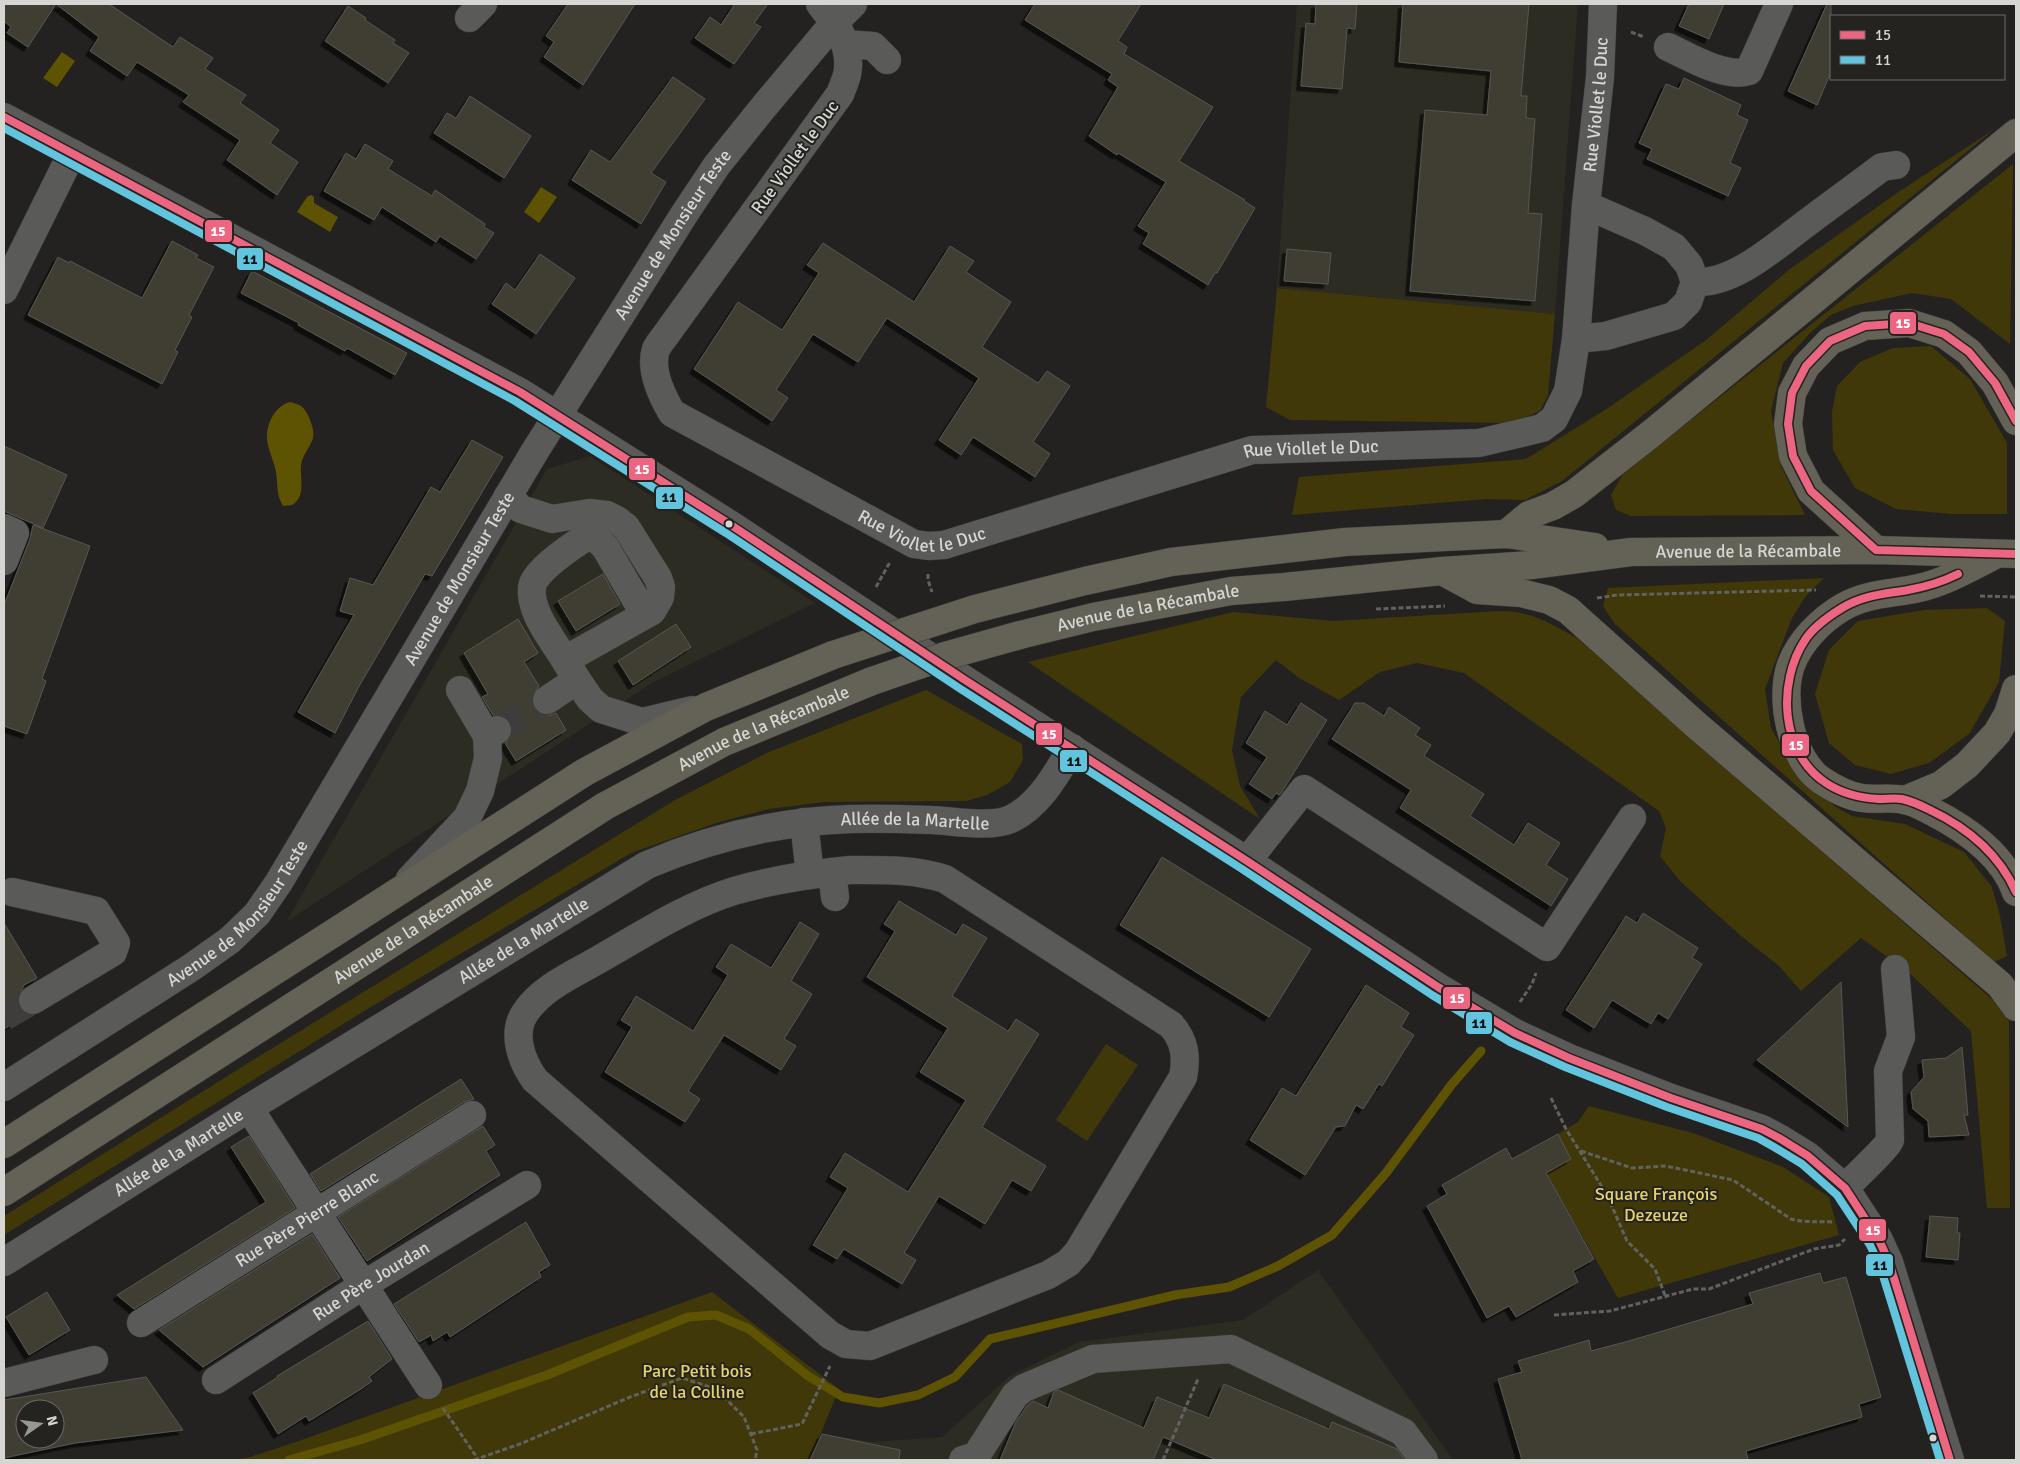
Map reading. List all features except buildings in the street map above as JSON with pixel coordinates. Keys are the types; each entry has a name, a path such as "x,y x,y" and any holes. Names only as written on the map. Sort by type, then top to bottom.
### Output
{"main road":[{"path":"1506,534 1529,515 1553,506 1574,494 1652,433 2016,133"},
{"path":"1876,550 1811,491 1793,456 1788,424 1792,393 1806,366 1830,342 1865,326 1909,323 1944,334 1969,352 1996,383 2016,421"},
{"name":"Avenue de la Récambale","path":"4,1144 586,772 706,707 833,655 975,609 1085,581 1171,562 1345,542 1506,534 1631,552"},
{"name":"Avenue de la Récambale","path":"4,1192 605,806 724,742 872,681 945,656 1092,617 1232,591 1442,571 1532,565 1631,552 1876,550 2006,554"},
{"path":"2006,554 1938,582 1919,588 1871,595 1844,606 1824,621 1804,640 1791,666 1788,714 1793,739 1805,763 1819,778 1839,791 1861,798 1905,800 1952,822 1974,836 2012,879 2016,892"},
{"path":"1442,571 1476,590 1521,593 1549,600 1568,610 1695,724 2000,985 2016,1007"},
{"path":"1905,800 1941,785 1967,765 1997,733 2008,714 2016,689"}],"street":[{"name":"Avenue de Monsieur Teste","path":"4,1087 192,967 230,940 257,914 279,882 557,415 717,165 833,24 853,4"},
{"name":"Rue Viollet le Duc","path":"833,24 848,69 840,94 665,336 656,350 655,368 663,398 672,413 916,542 944,545 1252,450 1479,443 1542,428 1554,419 1568,391 1576,339 1586,204 1600,77 1603,4"},
{"path":"1668,47 1729,74 1742,74 1749,71 1779,4"},
{"path":"833,24 873,46 887,60"},
{"path":"4,117 520,392 607,445 1248,861 1438,987 1515,1033 1569,1058 1671,1098 1762,1129 1808,1156 1844,1188 1857,1222 1879,1240 1889,1262 1950,1460"},
{"path":"4,290 72,153"},
{"path":"1695,282 1705,283 1722,278 1751,264 1882,167 1896,165"},
{"path":"1576,339 1606,336 1674,316 1688,302 1695,282 1689,265 1674,247 1645,231 1586,204"},
{"path":"508,496 521,509 552,519 589,513 617,520 626,527 658,578 661,587 657,604 652,611 571,670 547,700"},
{"path":"4,528 15,533 4,561"},
{"path":"646,615 606,547 597,539 586,537 551,563 538,575 532,586 533,602 539,617 590,699 601,709 642,722 706,707"},
{"path":"399,890 467,818 480,791 492,733 460,690"},
{"name":"Allée de la Martelle","path":"4,1262 249,1108 647,865 672,854 732,835 804,822 900,818 994,823 1011,819 1036,800 1072,748"},
{"path":"1248,861 1304,789 1547,947 1632,818"},
{"path":"804,822 826,881"},
{"path":"901,870 926,873 945,879 1171,1025 1178,1032 1186,1055 1182,1077 1078,1252 1068,1263 1048,1275 870,1346 846,1344 830,1334 535,1080 525,1067 520,1052 520,1024 525,1012 544,993 553,986 703,902 735,891 826,881 901,870"},
{"path":"12,892 96,911 116,943 112,952 33,1000"},
{"path":"1844,1188 1878,1153 1888,1146 1890,1140 1888,1071 1901,1037 1895,969"},
{"path":"249,1108 434,1394"},
{"name":"Rue Père Pierre Blanc","path":"141,1323 472,1115"},
{"name":"Rue Père Jourdan","path":"216,1380 364,1284 527,1185"},
{"path":"962,1460 976,1456 1015,1395 1024,1388 1093,1359 1231,1349 1403,1432 1424,1460"},
{"path":"4,1383 94,1360"}],"path":[{"path":"916,542 934,596"},
{"path":"862,611 916,542"},
{"path":"1568,610 1585,600 1617,595 1807,590 1817,590 1844,606"},
{"path":"1973,596 2016,597"},
{"path":"1374,609 1453,605"},
{"path":"1525,1007 1520,1003 1532,984"},
{"path":"1551,1098 1566,1129 1608,1195 1627,1240 1655,1269 1666,1298"},
{"path":"1581,1151 1632,1168 1666,1166 1732,1180 1791,1219 1801,1222 1857,1222"},
{"path":"1554,1315 1610,1311 1666,1298 1693,1289 1709,1289 1814,1249 1839,1245 1857,1222"},
{"path":"1162,1460 1210,1351"},
{"path":"434,1394 464,1438 476,1460 520,1444 630,1397 682,1378 716,1389 744,1417 758,1450 755,1460"},
{"path":"751,1434 802,1424 824,1378"}],"shaded area":[{"path":"1297,4 1578,4 1555,314 1277,288"},
{"path":"62,52 75,61 57,87 43,78"},
{"path":"541,187 557,197 539,223 524,212"},
{"path":"311,195 314,197 314,203 338,217 330,232 297,212 307,197"},
{"path":"290,402 301,406 306,412 312,425 313,438 302,462 301,493 292,505 283,506 278,494 276,472 267,433 272,416 280,407"},
{"path":"590,456 815,603 652,683 286,922 547,469"},
{"path":"1318,1270 1453,1460 810,1460 822,1434 873,1442 942,1437 1010,1376 1079,1342 1243,1320"}],"green space":[{"path":"1996,128 1562,481 1525,500 1486,499 1292,515 1299,477 1526,459 1608,408 1706,340 1790,269 1897,193"},
{"path":"2013,164 2010,344 1951,299 1912,293 1853,306 1831,315 1811,332 1783,363 1771,411 1780,464 1805,515 1631,516 1616,510 1611,495 1623,474"},
{"path":"1277,288 1555,314 1548,395 1540,411 1513,423 1290,420 1266,407"},
{"path":"1931,346 1970,379 2007,443 2007,514 1951,514 1896,509 1855,488 1833,450 1832,412 1837,386 1860,362 1893,348"},
{"path":"1824,578 1805,597 1792,618 1765,689 1771,728 1789,760 1813,788 1836,807 1852,816 1905,824 1964,852 1992,887 2000,916 2007,956 1994,962 1615,624 1603,606 1608,588"},
{"path":"1987,608 2005,621 1999,682 1969,734 1929,763 1891,774 1855,765 1829,743 1815,694 1829,650 1858,621 1924,610"},
{"path":"1499,611 1521,613 1530,616 1577,638 2009,1014 2010,1208 1987,1208 1971,1031 1907,971 1861,938 1801,991 1779,966 1741,936 1680,881 1660,856 1666,828 1659,811 1464,673 1417,663 1380,672 1339,700 1299,678 1276,660 1241,697 1232,750 1240,786 1260,819 1028,662 1233,612 1333,621"},
{"path":"926,690 1022,744 1023,760 1010,782 987,795 966,801 824,802 769,809 719,822 631,853 369,1008 4,1235 4,1216 675,800 769,752"},
{"path":"1106,1044 1138,1065 1087,1141 1056,1120"},
{"name":"Square François Dezeuze","path":"1589,1106 1693,1133 1783,1167 1829,1197 1839,1235 1618,1298 1546,1173 1571,1159 1558,1134 1578,1122"},
{"name":"Parc Petit bois de la Colline","path":"712,1292 839,1389 810,1460 235,1460 296,1442"}],"waterway":[{"path":"289,1460 360,1440 547,1375 688,1317 716,1315 749,1329 808,1376 843,1397 879,1403 918,1395 955,1377 990,1339 1175,1295 1229,1287 1278,1266 1332,1235 1386,1173 1452,1084 1481,1051"}],"tunnel":[{"path":"497,730 547,700"},
{"path":"4,1017 33,1000"}],"transit line":[{"name":"15","path":"4,117 520,392 731,525 965,680 1247,861 1438,987 1515,1033 1569,1058 1671,1098 1762,1129 1808,1156 1845,1188 1879,1240 1889,1262 1950,1460"},
{"name":"11","path":"4,128 515,401 726,533 959,688 1242,869 1432,995 1510,1042 1565,1067 1667,1107 1758,1138 1802,1164 1837,1195 1870,1245 1880,1266 1940,1460"},
{"name":"15","path":"2016,421 1995,383 1969,352 1944,334 1909,323 1865,326 1830,341 1806,366 1792,393 1788,424 1793,456 1811,491 1876,550 2016,554"},
{"name":"15","path":"1958,574 1927,586 1858,600 1832,614 1822,622 1805,640 1796,657 1790,676 1787,696 1788,716 1792,736 1799,754 1811,770 1826,783 1838,790 1858,796 1906,800 1944,817 1969,834 1991,854 2009,878 2016,892"}]}
